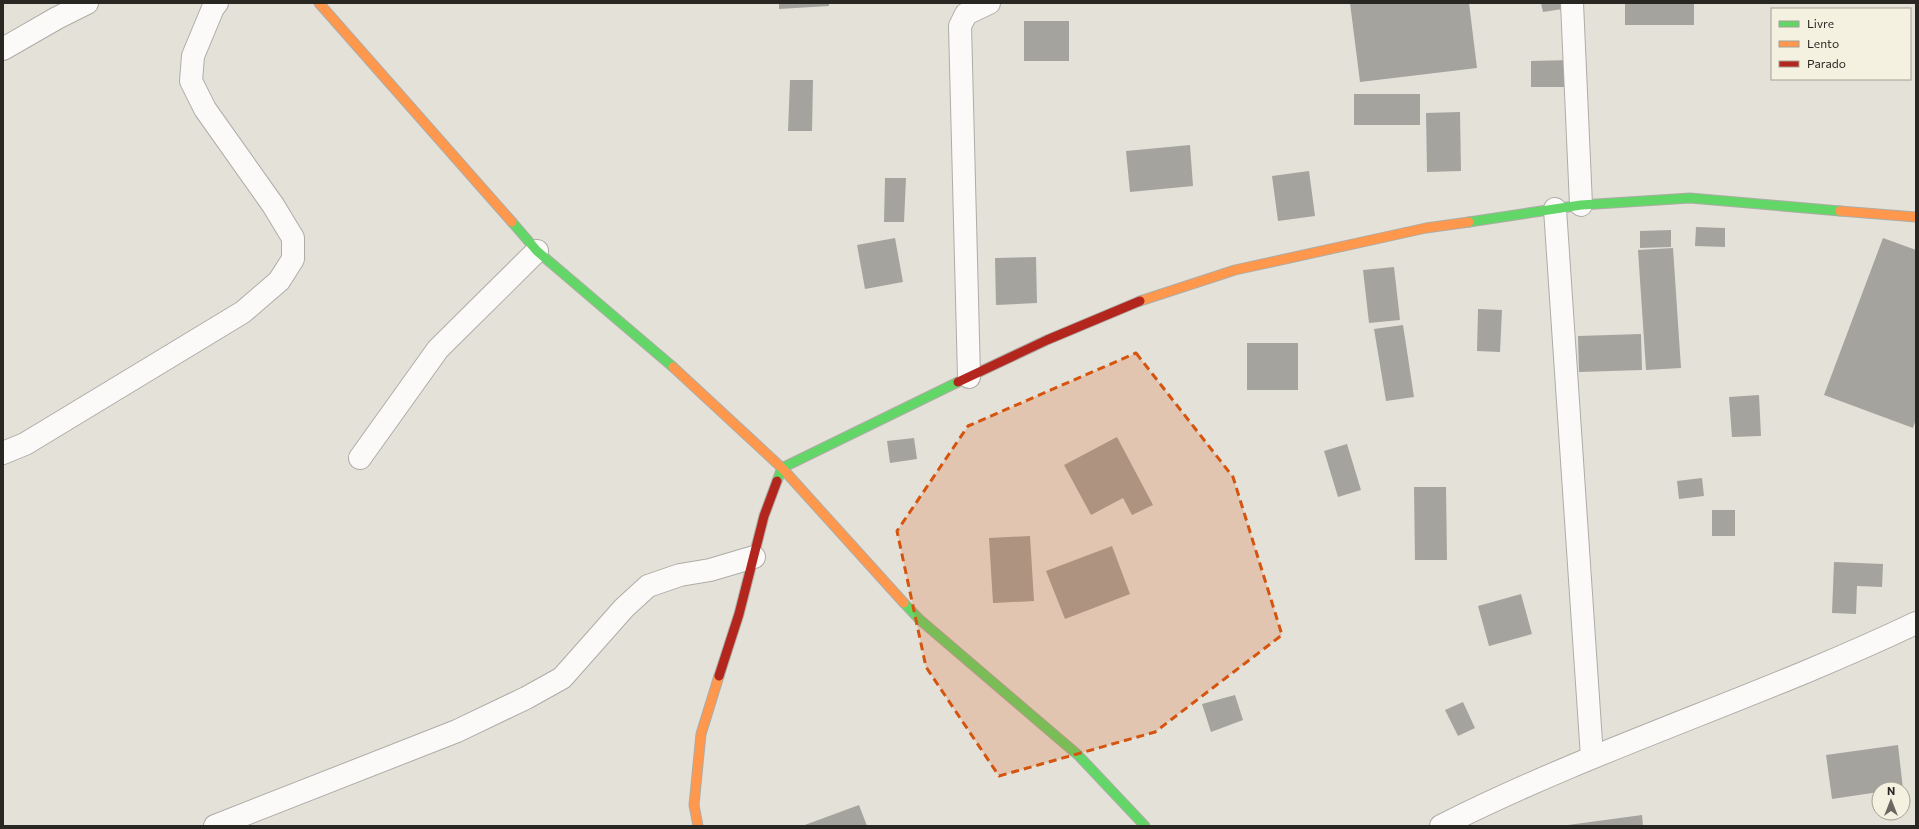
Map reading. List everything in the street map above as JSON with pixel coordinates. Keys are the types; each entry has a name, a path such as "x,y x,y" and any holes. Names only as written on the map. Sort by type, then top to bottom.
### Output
{"street":[{"path":"3,49 87,3"},
{"path":"319,3 537,251 693,384 782,468 919,619 1078,755 1145,826"},
{"path":"969,377 960,26 966,14 989,3"},
{"path":"1572,3 1581,205"},
{"path":"3,453 25,444 243,312 279,281 293,259 293,238 273,205 205,109 191,81 193,56 211,4"},
{"path":"698,826 694,805 701,734 739,614 764,516 782,468 1048,340 1134,303 1235,270 1426,228 1581,205 1690,198 1916,217"},
{"path":"1555,209 1592,757"},
{"path":"360,458 438,349 537,251"},
{"path":"215,826 457,731 526,698 562,678 624,608 648,586 680,575 710,570 754,557"},
{"path":"1441,826 1480,806 1592,757 1763,690 1868,646 1916,623"}],"highlighted area":[{"path":"1136,353 1233,477 1282,635 1155,732 999,776 926,667 897,531 968,426"}],"building":[{"path":"779,3 829,3 829,6 779,9"},
{"path":"1350,3 1469,3 1477,68 1360,82"},
{"path":"1541,3 1568,3 1569,8 1543,12"},
{"path":"1625,3 1694,3 1694,25 1625,25"},
{"path":"1024,21 1069,21 1069,61 1024,61"},
{"path":"1571,60 1572,87 1531,87 1531,61"},
{"path":"790,80 813,80 812,131 788,131"},
{"path":"1354,94 1420,94 1420,125 1354,125"},
{"path":"1460,112 1461,171 1427,172 1426,113"},
{"path":"1190,145 1193,186 1130,192 1126,151"},
{"path":"1309,171 1315,216 1278,221 1272,176"},
{"path":"885,178 906,178 904,222 884,222"},
{"path":"1696,227 1725,228 1725,247 1695,246"},
{"path":"1671,230 1671,247 1640,248 1640,231"},
{"path":"895,238 903,282 865,289 857,245"},
{"path":"1883,238 1916,250 1916,419 1913,428 1824,395"},
{"path":"1673,248 1681,368 1646,370 1638,250"},
{"path":"1036,257 1037,303 996,305 995,258"},
{"path":"1394,267 1400,320 1369,323 1363,270"},
{"path":"1478,309 1502,310 1500,352 1477,351"},
{"path":"1403,325 1414,397 1386,401 1374,329"},
{"path":"1641,334 1642,370 1579,372 1578,336"},
{"path":"1247,343 1298,343 1298,390 1247,390"},
{"path":"1759,395 1761,436 1732,437 1729,397"},
{"path":"1117,437 1153,505 1132,515 1123,498 1091,515 1064,465"},
{"path":"914,438 917,459 890,463 887,441"},
{"path":"1347,444 1361,490 1338,497 1324,451"},
{"path":"1702,478 1704,496 1679,499 1677,481"},
{"path":"1414,487 1446,487 1447,560 1415,560"},
{"path":"1712,510 1735,510 1735,536 1712,536"},
{"path":"1030,536 1034,601 993,603 989,538"},
{"path":"1112,546 1130,594 1065,619 1046,571"},
{"path":"1834,562 1883,564 1882,587 1857,586 1856,614 1832,613"},
{"path":"1521,594 1532,634 1489,646 1478,606"},
{"path":"1235,695 1243,720 1211,732 1202,704"},
{"path":"1463,702 1475,728 1458,736 1445,710"},
{"path":"1898,745 1902,781 1871,781 1871,793 1832,799 1826,755"},
{"path":"859,805 867,826 802,826"},
{"path":"1642,815 1643,826 1568,826 1568,825"}],"traffic: fast":[{"path":"1469,222 1581,205 1690,198 1840,211"},
{"path":"512,222 537,251 673,367"},
{"path":"777,481 782,468 958,382"},
{"path":"904,603 919,619 1078,755 1145,826"}],"traffic: slow":[{"path":"319,3 512,222"},
{"path":"1840,211 1916,217"},
{"path":"1140,301 1235,270 1426,228 1469,222"},
{"path":"673,367 782,468 904,603"},
{"path":"698,826 694,805 701,734 719,676"}],"traffic: jam":[{"path":"958,382 1047,340 1140,301"},
{"path":"719,676 739,614 764,516 777,481"}]}
